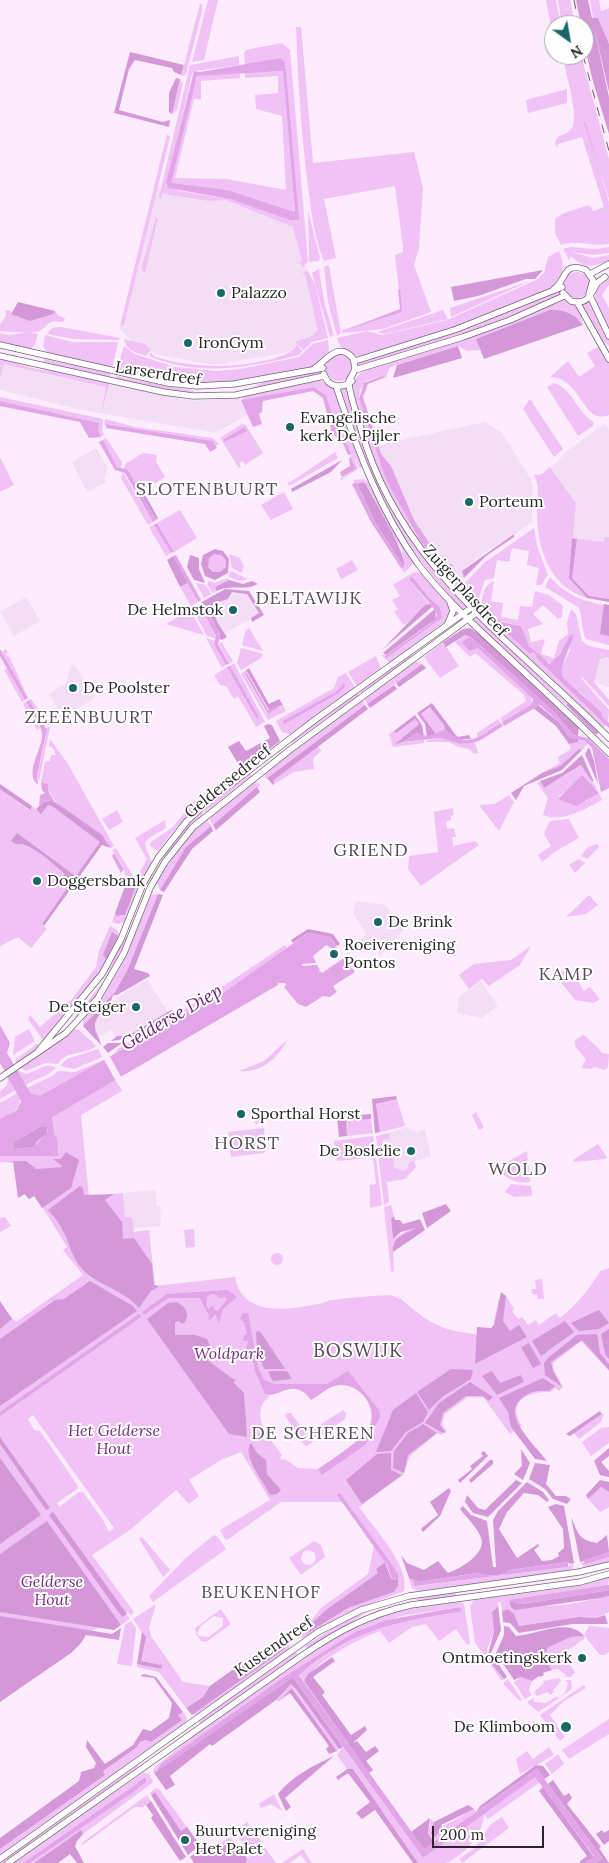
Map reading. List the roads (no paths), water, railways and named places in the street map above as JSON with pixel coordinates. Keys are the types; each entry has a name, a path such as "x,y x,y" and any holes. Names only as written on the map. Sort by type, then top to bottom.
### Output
{"main road":[{"path":"589,273 609,264"},
{"path":"594,284 589,273 577,267 562,276 560,286 565,297 578,302 609,359"},
{"path":"578,302 590,295 594,284 607,276"},
{"path":"560,286 550,292 450,332 371,356 354,359 344,354 332,354 322,367 325,378 336,386 350,381 356,371 368,366 463,337 565,297 580,300 590,295"},
{"path":"590,295 609,336"},
{"name":"Larserdreef","path":"0,345 168,383 197,386 234,384 322,367"},
{"name":"Larserdreef","path":"0,356 163,392 193,396 236,395 325,378"},
{"path":"354,359 356,371"},
{"path":"325,378 336,384 350,381"},
{"name":"Zuigerplasdreef","path":"350,381 366,446 392,504 430,562 473,611 609,738"},
{"name":"Zuigerplasdreef","path":"336,386 362,463 384,509 420,565 479,630 609,753"},
{"path":"444,627 453,614 450,600"},
{"name":"Geldersedreef","path":"21,1064 44,1046 102,974 121,939 143,884 158,858 173,837 198,811 360,687 463,614 473,611"},
{"name":"Geldersedreef","path":"0,1077 66,1033 98,998 124,954 150,888 165,862 180,842 203,818 358,699 456,629 468,619 473,611"},
{"path":"456,629 469,625 479,630"},
{"name":"Kustendreef","path":"0,1859 318,1632 346,1616 378,1604 409,1596 579,1572 609,1565"},
{"name":"Kustendreef","path":"8,1863 303,1655 344,1628 364,1618 384,1611 411,1606 580,1582 609,1574"}],"waterway":[{"path":"55,802 103,836 107,844"}],"railway":[{"path":"574,0 577,15"},
{"path":"586,65 609,151"}],"place":[{"name":"Palazzo","path":"221,293"},
{"name":"IronGym","path":"188,343"},
{"name":"Evangelische kerk De Pijler","path":"290,427"},
{"name":"Porteum","path":"469,502"},
{"name":"De Helmstok","path":"233,610"},
{"name":"De Poolster","path":"73,688"},
{"name":"Doggersbank","path":"37,881"},
{"name":"De Brink","path":"378,922"},
{"name":"Roeivereniging Pontos","path":"334,954"},
{"name":"De Steiger","path":"136,1007"},
{"name":"Sporthal Horst","path":"241,1114"},
{"name":"De Boslelie","path":"411,1151"},
{"name":"Ontmoetingskerk","path":"582,1658"},
{"name":"De Klimboom","path":"566,1727"},
{"name":"Buurtvereniging Het Palet","path":"185,1840"}],"district":[{"name":"SLOTENBUURT","path":"207,490"},
{"name":"DELTAWIJK","path":"309,599"},
{"name":"ZEEËNBUURT","path":"89,718"},
{"name":"GRIEND","path":"371,851"},
{"name":"KAMP","path":"566,975"},
{"name":"HORST","path":"247,1144"},
{"name":"WOLD","path":"518,1170"},
{"name":"BOSWIJK","path":"358,1352"},
{"name":"DE SCHEREN","path":"313,1434"},
{"name":"BEUKENHOF","path":"261,1593"}],"water label":[{"name":"Gelderse Diep","path":"172,1018"}],"park label":[{"name":"Woldpark","path":"229,1354"},
{"name":"Het Gelderse Hout","path":"114,1440"},
{"name":"Gelderse Hout","path":"52,1591"}]}
